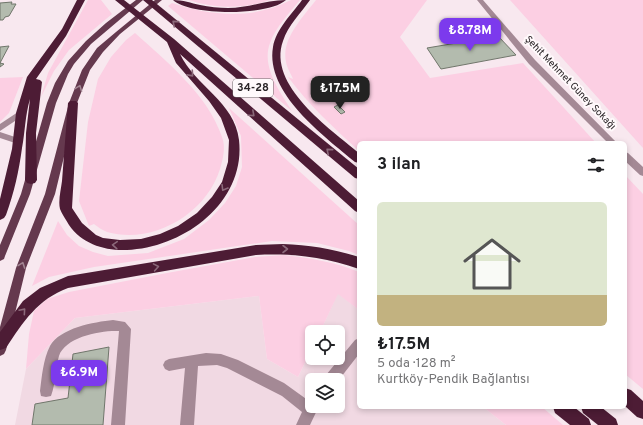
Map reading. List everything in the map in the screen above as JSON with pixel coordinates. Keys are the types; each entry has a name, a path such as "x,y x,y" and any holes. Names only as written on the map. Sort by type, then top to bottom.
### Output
{"highway":[{"path":"31,180 32,133 36,82 78,8 81,0"},
{"name":"34-28","path":"119,0 171,41 357,206"},
{"name":"34-28","path":"147,0 357,173"},
{"path":"177,0 207,8 227,10 265,6 282,0"},
{"path":"306,0 283,31 277,45 275,57 278,70 285,85 306,113 357,157"},
{"path":"0,215 10,190 21,114 32,77 66,29"},
{"path":"73,103 66,208 73,222 88,236 105,244 128,246 145,244 162,239 190,226 215,203 229,181 234,162 234,140 226,116 180,63 171,41"},
{"path":"1,347 22,312 38,296 52,287 68,282 256,250 285,248 314,250 357,262"},
{"path":"627,398 643,411"},
{"path":"563,409 583,425"},
{"path":"591,409 610,425"}],"main road":[{"path":"0,256 14,228 31,180 52,102 63,74 84,47 107,25 140,0"},
{"path":"1,347 21,268 50,194 73,103 86,70 100,50 118,33 159,0"}],"street":[{"name":"Şehit Mehmet Güney Sokağı","path":"480,0 532,62 611,141"},
{"path":"0,128 21,114"},
{"path":"0,135 18,141"},
{"path":"627,157 643,173"},
{"path":"46,391 54,348 59,342 75,332 121,326 125,329 118,425"},
{"path":"336,373 357,347"},
{"path":"169,366 192,361 212,359 235,364 283,388 305,404"},
{"path":"187,425 192,361"},
{"path":"303,425 309,413"}],"shaded area":[{"path":"88,0 101,0 112,14 69,50 54,71 41,97 48,73"},
{"path":"189,0 270,0 250,5 230,7 209,5"},
{"path":"291,0 300,0 283,20 272,37 268,52 268,61 273,79 292,111 168,6 172,3 202,11 232,14 262,11"},
{"path":"316,0 427,0 400,37 430,78 523,63 594,141 357,141 357,149 313,107 288,77 293,79 288,69 285,53 290,37 299,21"},
{"path":"510,0 643,0 643,148"},
{"path":"135,33 173,68 197,93 216,122 222,137 224,149 220,169 213,185 203,200 190,212 176,222 159,230 142,234 124,235 107,232 94,224 89,226 79,201 88,122 98,79 111,57 126,40"},
{"path":"23,77 9,113 0,122 0,78"},
{"path":"229,108 357,223 357,254 317,243 272,241 94,267 49,277 32,286 58,221 67,235 79,246 108,256 148,253 184,239 209,220 225,203 236,186 242,167 241,136"},
{"path":"627,177 643,194 643,389 627,376"},
{"path":"284,255 322,261 357,271 357,308 338,294 323,325 305,325 305,362 298,377 267,359 259,296 75,318 26,369 29,334 34,311 47,299 69,292 255,257"},
{"path":"338,293 357,308 357,409 486,409 506,425 15,425 26,369 75,318 259,296 267,359 298,377 305,362 305,365 345,365 345,325 323,325"},
{"path":"486,409 544,409 563,425 506,425"}],"building":[{"path":"12,2 11,4 16,4 9,16 5,17 3,20 0,20 0,3"},
{"path":"498,36 516,55 441,69 427,48"},
{"path":"9,46 0,63 0,47"},
{"path":"338,105 345,112 341,114 334,107"},
{"path":"109,347 103,425 32,425 35,404 68,398 73,354"}]}
